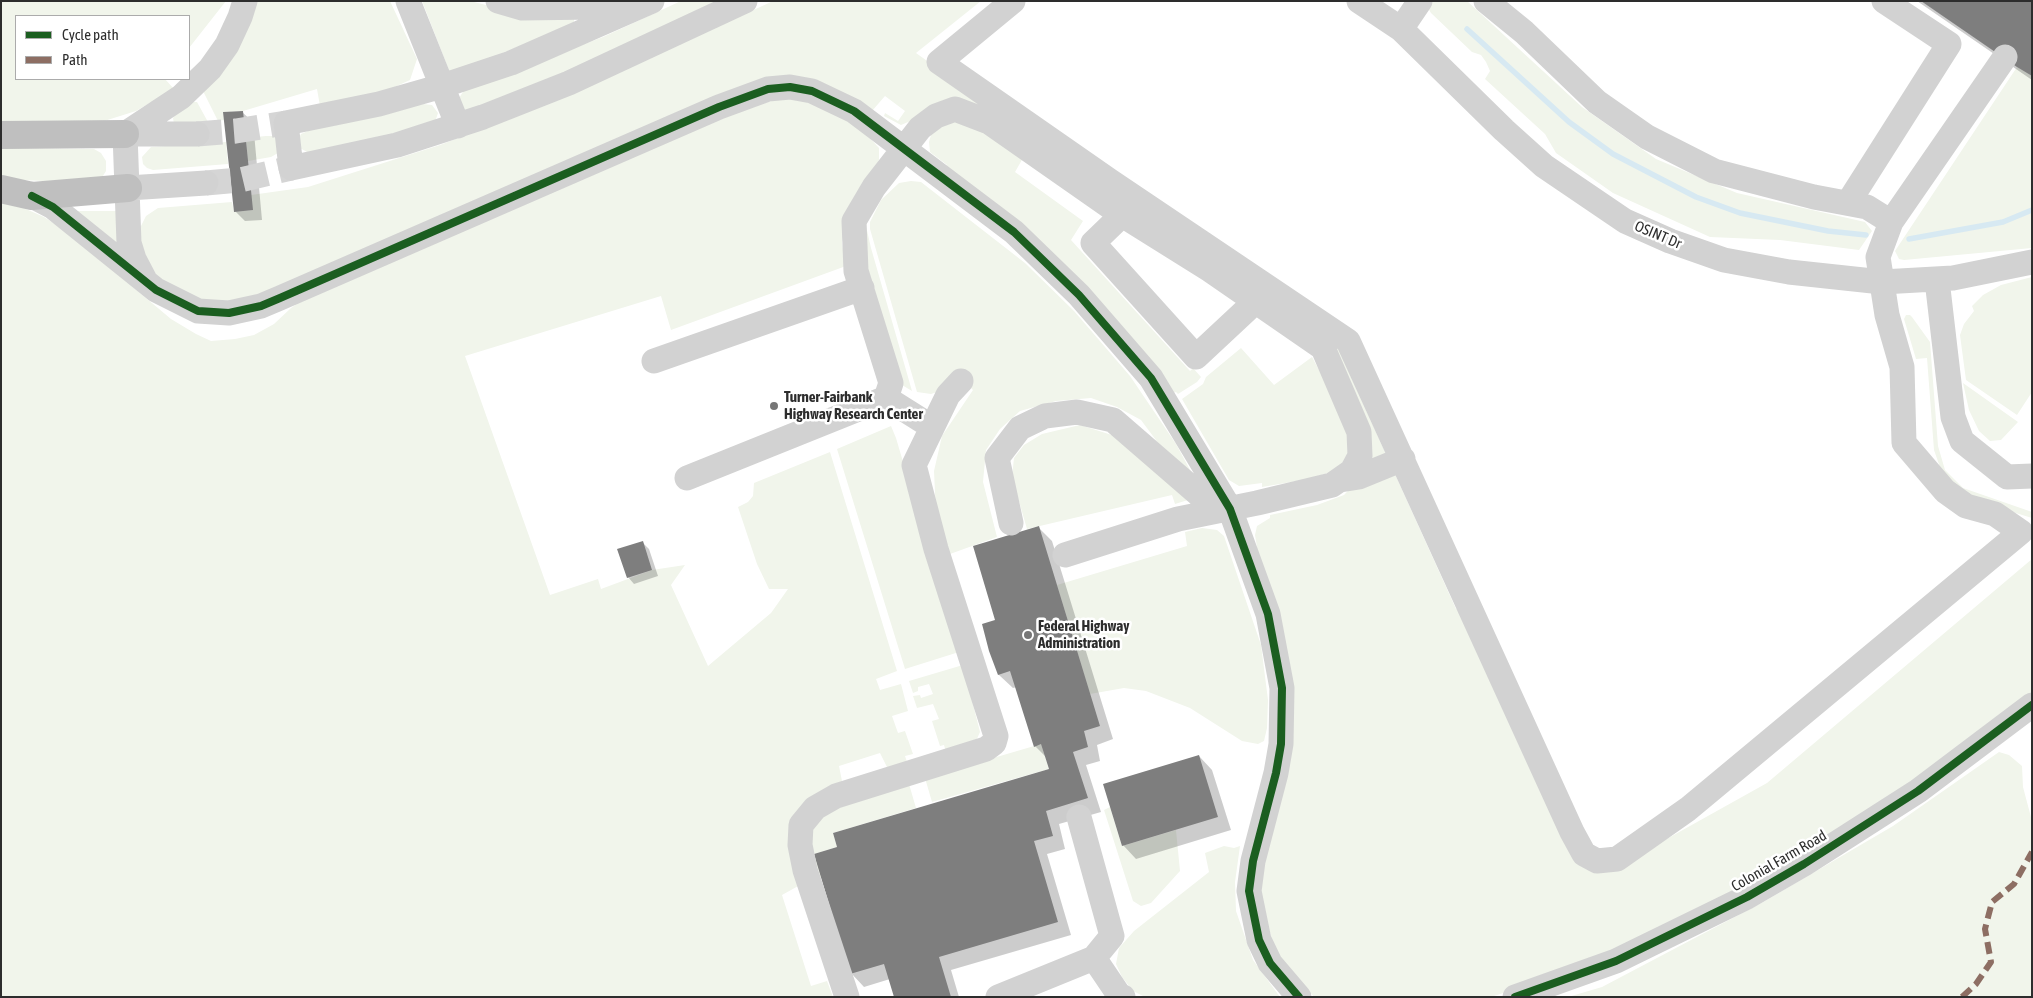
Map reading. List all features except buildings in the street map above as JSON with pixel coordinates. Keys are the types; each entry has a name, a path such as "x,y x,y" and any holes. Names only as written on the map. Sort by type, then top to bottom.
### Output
{"highway":[{"path":"1,135 125,134"},
{"path":"1,189 32,196 128,188"}],"street":[{"path":"125,134 181,97 210,69 227,45 245,1"},
{"path":"408,1 458,126"},
{"path":"498,1 522,8 596,7 620,1"},
{"path":"652,1 511,63 379,104 286,123 291,168 396,145 458,126 568,83 745,1"},
{"path":"1013,1 940,62 1110,181 1348,341 1572,832 1584,854 1597,861 1617,859 1688,809 2021,532 1995,514 1966,506 1945,491 1904,443 1902,367 1887,315 1878,257 1891,222 2004,58"},
{"name":"OSINT Dr","path":"1360,1 1401,29 1504,130 1544,166 1624,221 1670,242 1724,260 1788,272 1882,282 1937,280 2032,262"},
{"path":"1401,29 1420,1"},
{"path":"1486,1 1524,32 1596,102 1648,137 1714,171 1814,197 1867,207 1891,222"},
{"path":"1848,203 1949,44 1884,1"},
{"path":"32,196 53,207 146,282 184,306 198,311 229,313 261,306 719,107 768,89 790,87 812,91 838,102 872,124 1014,232 1079,295 1151,378 1230,509 1268,614 1282,688 1281,744 1276,773 1253,861 1249,892 1259,940 1270,962 1299,997"},
{"path":"686,478 886,398 891,383 856,271 854,221 874,187 920,128 936,116 956,109 989,122 1122,215 1210,270 1323,348 1359,432 1360,456 1352,471 1323,489 1178,518 1064,555"},
{"path":"125,134 197,134"},
{"path":"125,134 129,243 134,259 146,282"},
{"path":"128,188 206,183"},
{"path":"1122,215 1093,243 1196,357 1256,301"},
{"path":"1937,280 1953,417 1962,441 2007,477 2032,476"},
{"path":"654,361 862,288"},
{"path":"847,997 805,870 800,845 801,825 815,808 836,796 986,749 994,743 996,736 936,549 914,465 948,395 961,381"},
{"path":"886,398 932,427"},
{"path":"1011,523 998,458 1020,428 1045,416 1077,412 1113,420 1202,497 1230,509"},
{"path":"1340,480 1359,477 1403,458"},
{"name":"Colonial Farm Road","path":"1515,997 1616,961 1747,897 1804,864 1918,791 2032,705"},
{"path":"998,997 1094,958 1112,936 1078,817"},
{"path":"1094,958 1119,995 1123,997"}],"shaded area":[{"path":"1,1 226,1 190,47 190,15 15,15 15,80 166,80 174,89 136,111 101,122 1,125"},
{"path":"256,1 390,1 417,59 410,80 386,91 320,106 317,89 243,111 223,112 224,120 218,121 203,91"},
{"path":"422,1 470,1 526,15 574,19 574,26 450,73"},
{"path":"681,1 723,1 489,108 463,111 459,98 465,89 603,37"},
{"path":"773,1 981,1 916,53 1038,140 979,106 920,117 917,115 913,120 901,125 884,116 885,113 898,121 905,111 885,96 872,111 793,79 313,275 229,304 192,302 145,267 138,232 146,216 158,208 232,202 234,212 252,210 251,195 308,187 440,145 568,96"},
{"path":"1432,1 1467,1 1582,107 1656,159 1737,193 1865,222 1872,231 1859,250 1780,240 1710,237 1613,193 1556,153 1545,134 1485,79 1490,71 1486,62 1481,55 1472,52 1431,13 1428,8"},
{"path":"2017,67 2032,76 2032,248 1899,259 1895,251"},
{"path":"799,97 830,108 868,136 879,148 879,160 845,220 842,243 846,266 671,330 661,296 465,356 550,595 598,579 601,589 652,570 685,565 671,585 708,666 771,613 788,589 769,589 757,564 738,507 748,502 753,496 754,483 830,452 897,671 876,679 880,690 901,684 908,711 892,716 898,733 905,731 913,754 905,756 908,765 887,767 880,753 839,766 842,781 820,792 800,885 782,895 811,986 827,981 833,997 1,997 1,202 19,206 44,217 66,231 171,319 196,334 211,341 235,339 254,335 274,324 291,308 311,294 720,118 780,98"},
{"path":"193,102 197,102 208,122 174,124 173,118 176,114"},
{"path":"423,104 432,105 438,113 436,119 430,124 411,131 309,153 298,147 298,140 301,134 310,130"},
{"path":"965,119 1023,158 1015,172 1083,221 1071,240 1190,371 1193,368 1201,377 1197,382 1178,394 1176,392 1173,393 944,168 947,165 930,152 929,142 933,128"},
{"path":"273,136 278,140 278,153 271,157 248,161 246,138"},
{"path":"226,142 228,164 153,170 143,164 142,157 151,147"},
{"path":"1,148 94,149 101,153 106,161 106,171 101,179 88,183 1,179"},
{"path":"921,182 1025,263 1074,311 1130,376 1176,444 1196,481 1167,455 1141,420 1117,407 1091,398 1056,401 1020,411 1000,429 986,450 983,482 997,537 950,554 936,514 934,471 942,436 973,390 958,375 943,390 931,394 917,392 870,229 870,222 881,200 899,183"},
{"path":"78,211 116,211 118,252 75,215"},
{"path":"869,216 866,226 871,248 912,391 902,385 862,260 863,225"},
{"path":"2032,277 2032,392 2017,415 1966,380 1960,335 1964,324 1974,311 1972,306 1983,295 2001,285"},
{"path":"1906,315 1912,317 1930,342 1938,446 1945,470 1963,488 2032,512 2032,518 1977,501 1942,473 1934,450 1927,358 1916,359 1904,319"},
{"path":"1327,344 1338,348 1456,609 1458,608 1568,843 1629,860 1767,783 2032,559 2032,693 1912,785 1809,849 1604,960 1491,997 1314,997 1276,953 1258,891 1285,780 1254,548 1257,547 1255,535 1257,526 1270,518 1270,515 1317,505 1344,495 1360,478"},
{"path":"1241,348 1274,385 1312,357 1350,428 1348,459 1332,472 1303,480 1262,487 1262,483 1239,486 1229,480 1182,399 1203,384 1206,377"},
{"path":"1963,383 2018,422 2001,440 1990,441 1979,431 1969,410"},
{"path":"1080,425 1115,436 1188,500 1175,504 1172,495 1027,529 1012,477 1014,458 1024,445 1042,434"},
{"path":"891,426 959,652 905,669 837,449"},
{"path":"1202,528 1217,530 1224,536 1261,645 1268,700 1267,728 1264,741 1258,744 1242,741 1190,708 1146,691 1124,688 1090,694 1057,585 1187,546 1185,532"},
{"path":"963,665 980,732 976,741 946,752 944,745 940,746 932,721 939,719 933,704 917,708 913,696 920,695 921,698 933,694 929,684 918,687 918,691 913,693 909,681"},
{"path":"1041,744 1049,769 932,802 925,778"},
{"path":"1999,752 2009,755 2022,766 2023,787 2032,821 2032,997 1568,997 1602,987 1765,901 1893,826"},
{"path":"909,784 916,808 833,833 837,847 814,854 822,877 817,879 808,836 826,810"},
{"path":"1110,807 1122,846 1176,830 1180,871 1151,903 1141,906 1133,901 1104,810"},
{"path":"1224,846 1234,848 1240,846 1235,882 1236,911 1253,960 1280,997 1145,997 1133,991 1122,977 1116,964 1119,948 1134,931 1209,872 1205,853"}],"waterway":[{"path":"1467,29 1569,122 1613,154 1696,197 1740,213 1828,231 1866,235"},
{"path":"1909,239 2003,222 2032,210"}],"tunnel":[{"path":"197,134 236,131 286,123"},
{"path":"206,183 240,180 291,168"}],"marked path":[{"path":"1962,997 1976,984 1991,962 1985,929 1992,902 2014,884 2032,852"}],"cycle path":[{"path":"32,196 53,207 156,290 198,311 229,313 261,306 719,107 768,89 790,87 812,91 854,111 1014,232 1079,295 1151,378 1230,509 1268,614 1282,688 1281,744 1276,773 1253,861 1249,891 1259,940 1270,963 1299,997"},
{"path":"1515,997 1616,961 1747,897 1804,864 1918,791 2032,705"}],"place":[{"name":"Turner-Fairbank Highway Research Center","path":"774,406"},
{"name":"Federal Highway Administration","path":"1028,635"}]}
